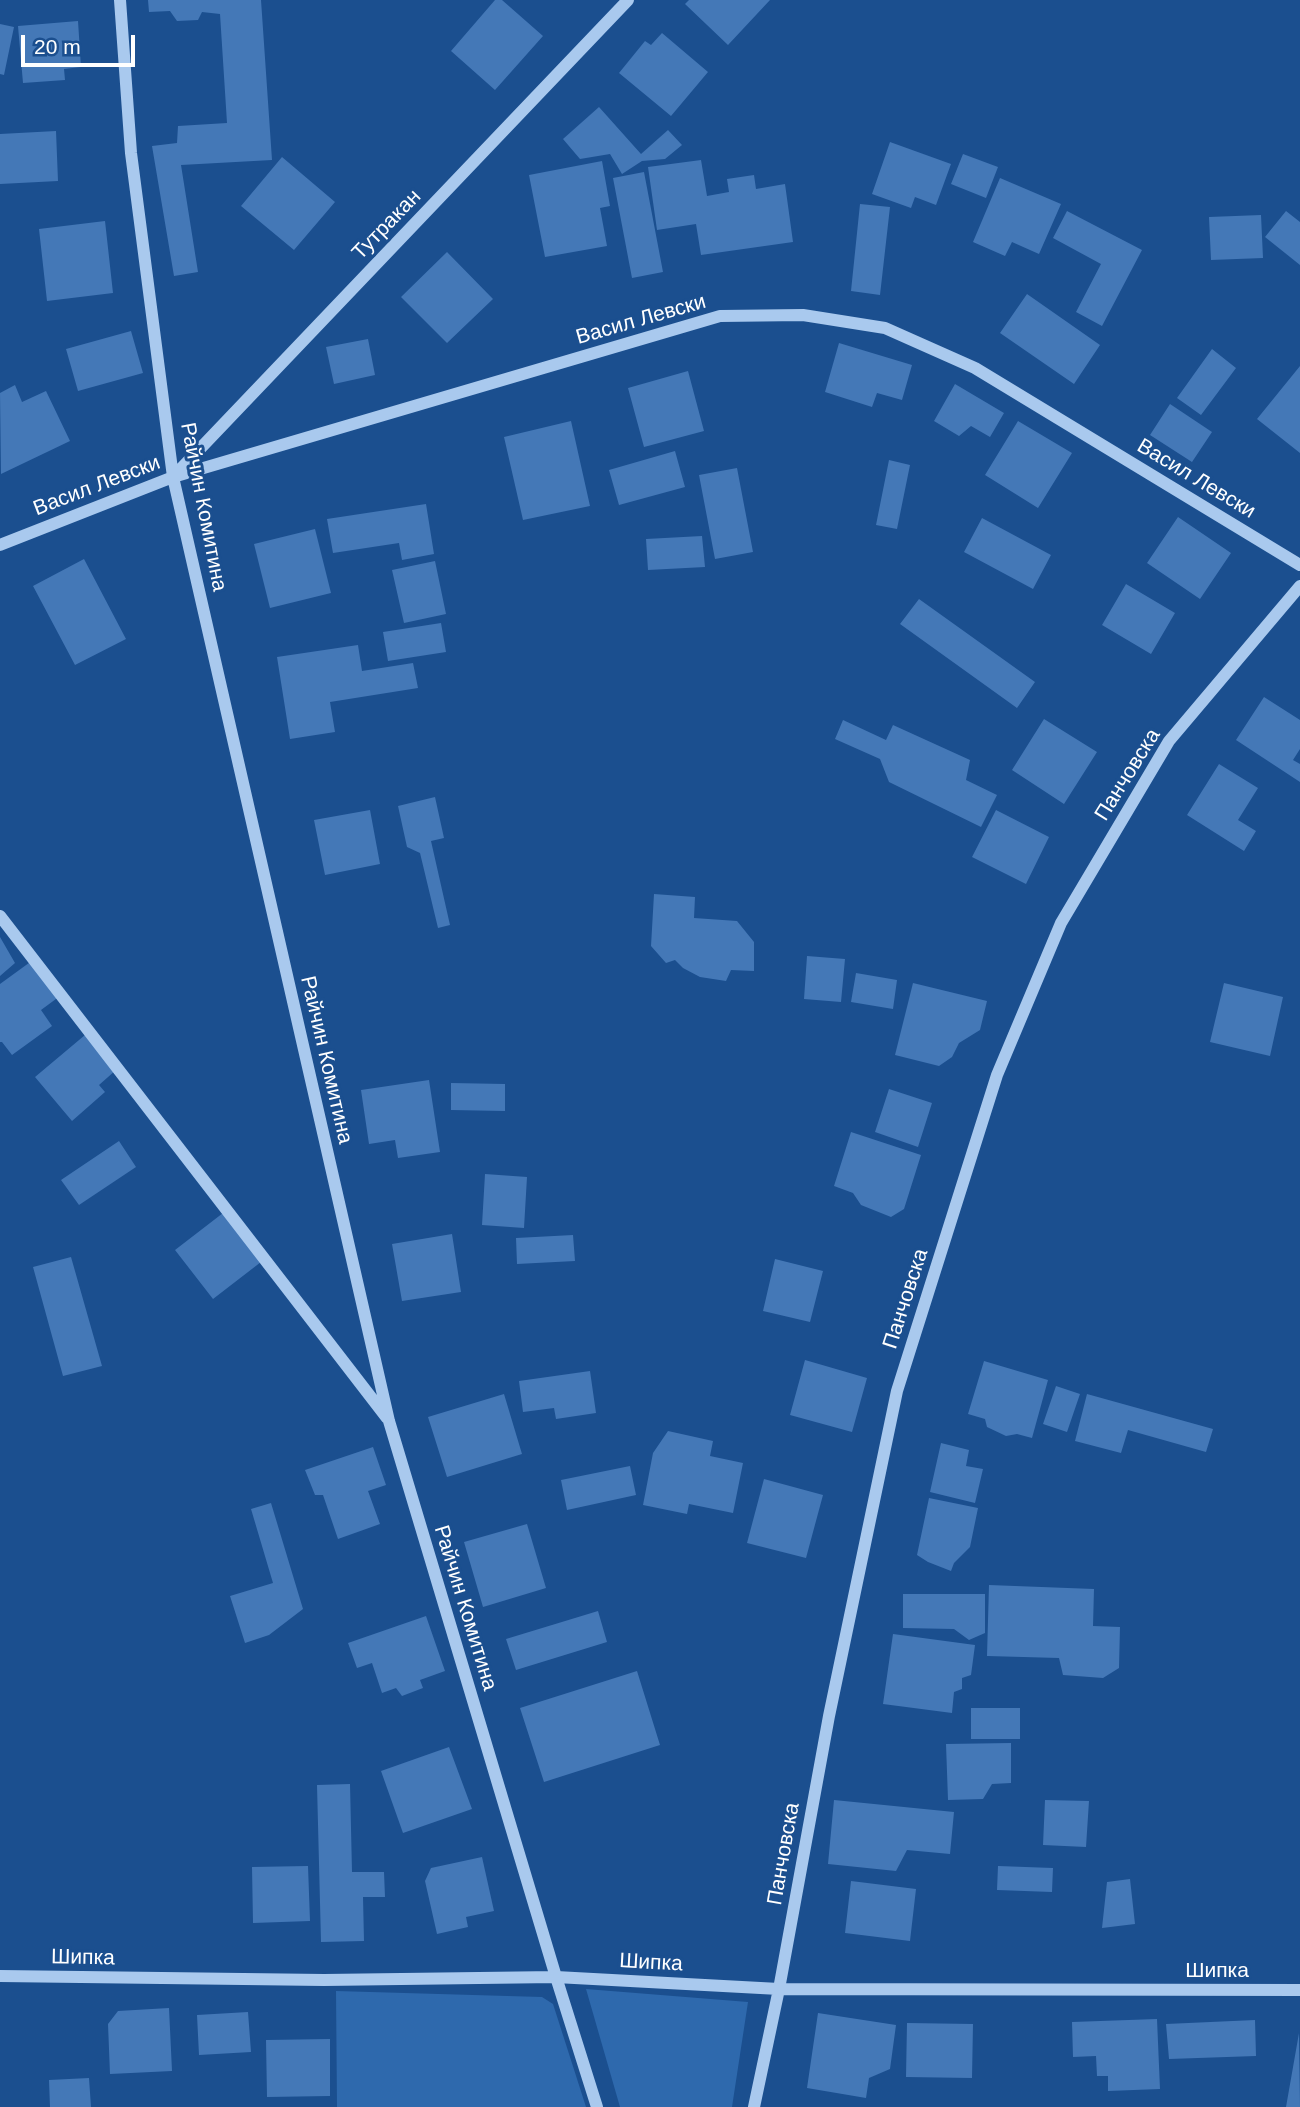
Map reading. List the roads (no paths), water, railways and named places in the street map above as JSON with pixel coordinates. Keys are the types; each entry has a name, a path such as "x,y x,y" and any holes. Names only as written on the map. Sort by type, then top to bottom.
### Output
{"street":[{"name":"Райчин Комитина","path":"120,0 131,153 173,477 389,1421 597,2107"},
{"name":"Тутракан","path":"173,477 628,0"},
{"name":"Васил Левски","path":"0,545 173,477 720,317 803,315 884,328 975,368 1300,565"},
{"name":"Панчовска","path":"754,2107 779,1989 829,1716 897,1391 997,1075 1061,923 1169,741 1300,586"},
{"path":"0,916 389,1421"},
{"name":"Шипка","path":"0,1976 324,1980 556,1977 779,1989 1300,1990"}]}
